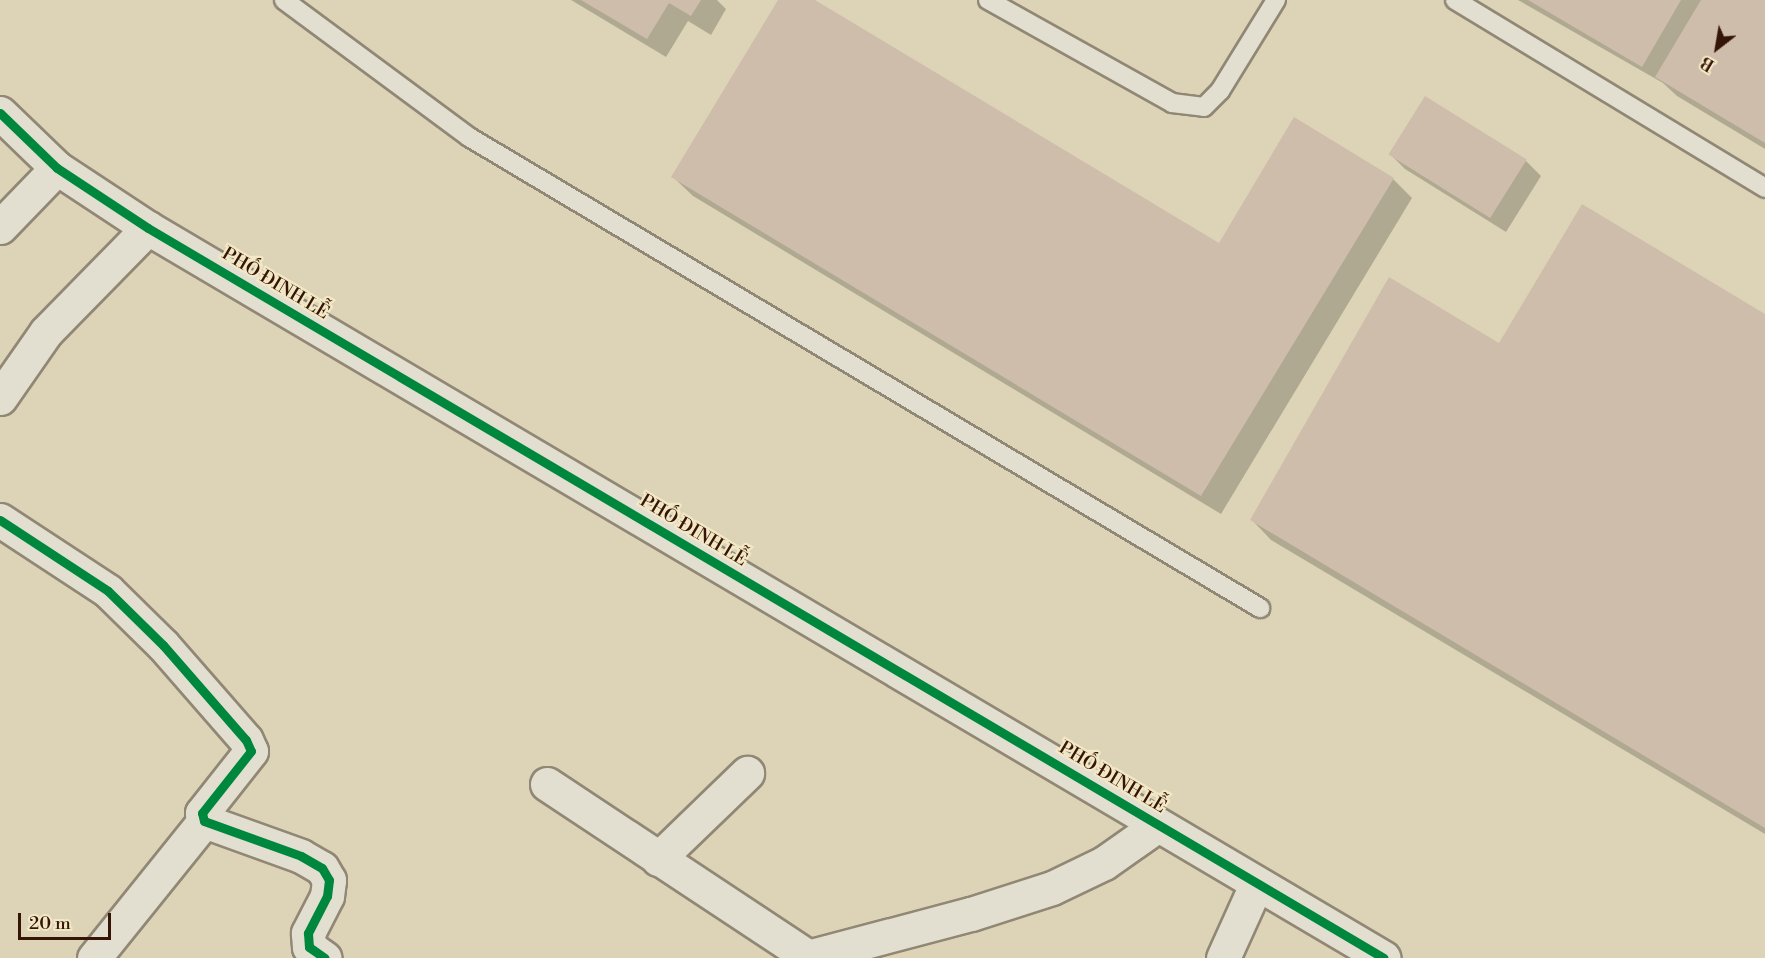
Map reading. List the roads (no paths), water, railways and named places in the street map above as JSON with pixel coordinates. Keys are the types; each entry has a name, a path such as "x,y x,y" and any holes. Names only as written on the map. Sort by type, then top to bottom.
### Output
{"street":[{"name":"PHỐ ĐINH LỄ","path":"0,113 57,168 148,228 1256,885 1384,958"},
{"path":"0,227 57,168"},
{"path":"0,398 46,332 148,228"},
{"path":"0,520 108,591 163,645 246,740 251,751 202,813 204,821"},
{"path":"658,859 747,773"},
{"path":"548,784 806,958 971,914 1052,888 1104,863 1158,825"},
{"path":"94,958 204,821"},
{"path":"204,821 301,856 322,868 328,880 327,896 308,933 309,947 325,958"},
{"path":"1223,958 1256,885"}],"lane":[{"path":"284,0 469,137 1260,608"},
{"path":"988,0 1172,103 1204,107 1220,91 1276,0"},
{"path":"1455,0 1765,189"}]}
